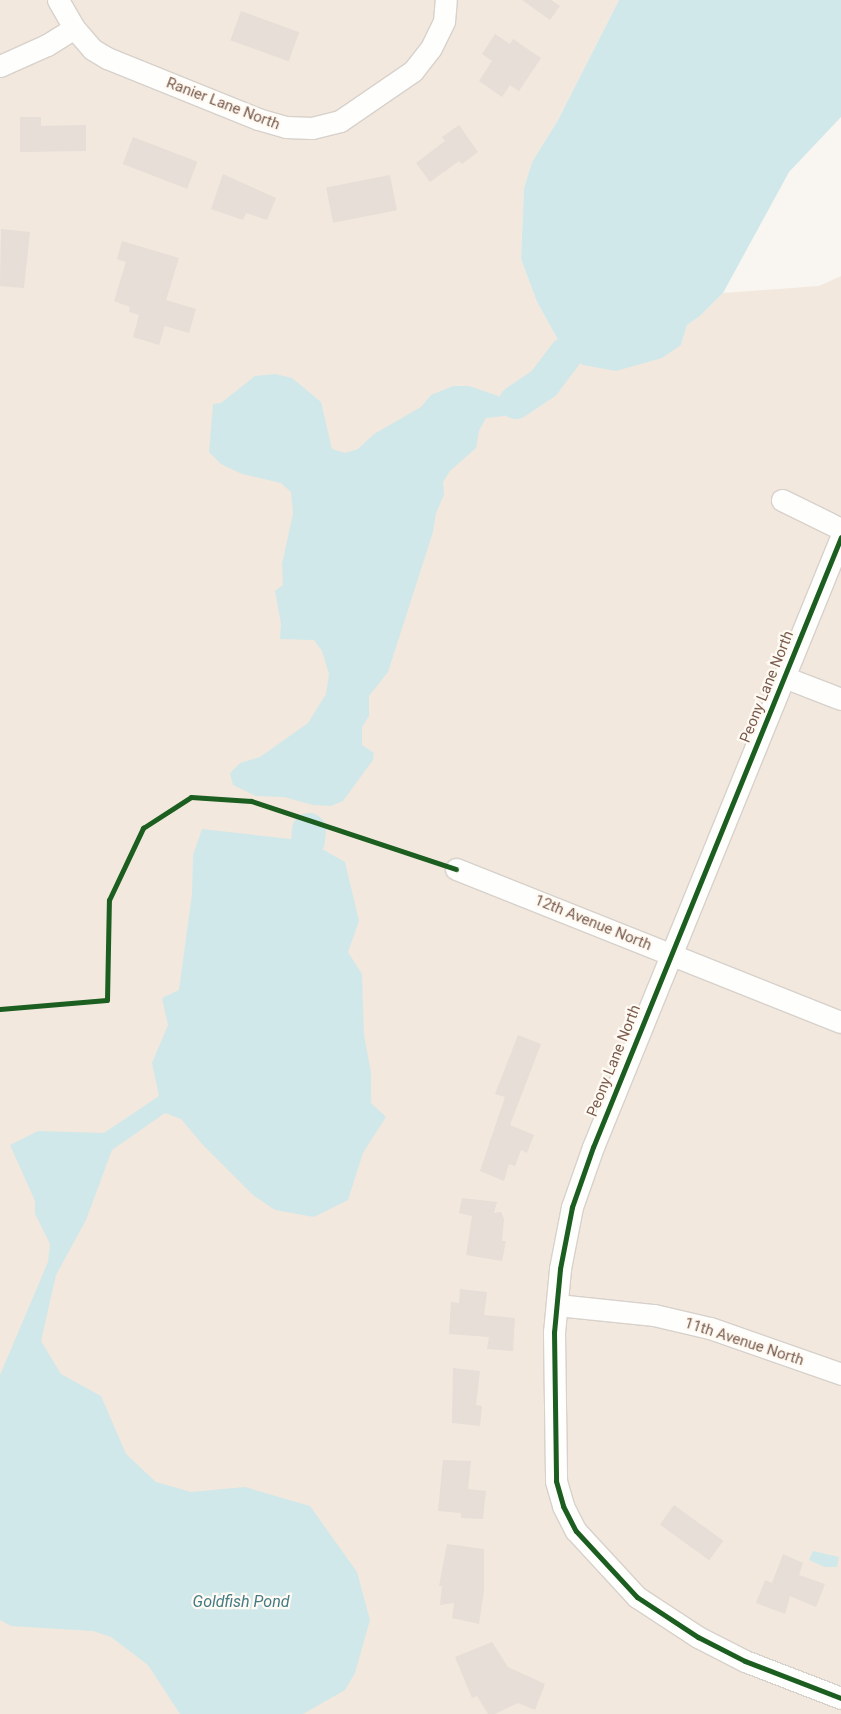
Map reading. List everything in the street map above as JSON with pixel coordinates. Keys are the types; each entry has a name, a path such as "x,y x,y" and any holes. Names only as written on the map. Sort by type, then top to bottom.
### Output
{"street":[{"name":"Ranier Lane North","path":"58,0 74,28 92,49 106,58 258,119 286,127 312,128 340,121 413,71 431,48 444,21 446,0"},
{"path":"0,66 48,45 74,28"},
{"path":"782,500 841,529"},
{"name":"Peony Lane North","path":"841,537 593,1147 572,1207 560,1269 556,1305 556,1480 563,1506 576,1531 637,1597 698,1637 745,1662 841,1698"},
{"path":"784,677 841,699"},
{"name":"12th Avenue North","path":"456,869 841,1022"},
{"name":"11th Avenue North","path":"556,1305 654,1315 710,1328 841,1374"}],"shaded area":[{"path":"0,0 619,0 558,120 532,162 524,188 521,259 537,302 566,354 681,345 687,325 700,316 723,293 819,286 841,276 841,1714 0,1714"}],"water":[{"path":"619,0 841,0 841,117 789,172 723,293 700,316 687,325 681,345 662,358 616,371 583,365 566,354 537,302 521,259 524,188 532,162 558,120"},
{"path":"275,374 292,378 321,402 332,449 345,453 358,449 374,434 421,407 431,395 453,386 469,386 516,402 515,409 504,416 486,418 479,431 476,448 450,471 443,482 444,495 436,513 433,532 388,672 369,696 369,716 362,727 362,745 374,753 373,760 343,801 331,806 313,805 284,797 256,796 233,785 230,773 240,763 260,757 308,723 326,694 329,674 322,651 314,640 280,639 281,624 275,591 283,585 282,564 293,514 291,492 281,483 242,474 221,464 209,452 213,404 221,403 255,376"},
{"name":"Goldfish Pond","path":"202,829 308,841 345,862 359,921 348,952 362,974 364,1035 371,1073 371,1103 386,1117 363,1153 348,1200 314,1217 275,1210 253,1195 203,1145 181,1119 165,1113 112,1150 86,1220 56,1275 41,1341 61,1374 101,1396 126,1454 156,1482 191,1492 245,1487 310,1506 357,1572 370,1620 355,1673 345,1690 303,1714 180,1714 148,1665 111,1637 93,1631 11,1626 0,1620 0,1375 48,1262 50,1244 35,1214 35,1201 10,1145 38,1131 104,1133 159,1096 152,1063 168,1025 162,998 179,990 192,894 193,855"},
{"path":"813,1551 839,1557 837,1567 825,1567 809,1560"}],"building":[{"path":"522,0 551,0 560,6 550,20"},
{"path":"241,11 299,32 289,61 230,40"},
{"path":"495,34 510,44 513,39 541,58 519,91 510,85 502,97 479,81 492,61 482,54"},
{"path":"20,117 41,117 41,126 86,125 86,151 20,152"},
{"path":"459,125 478,152 462,164 459,161 430,182 416,163 445,141 442,137"},
{"path":"133,137 197,162 187,189 123,164"},
{"path":"223,174 276,198 267,220 246,213 243,220 211,209"},
{"path":"390,175 397,210 333,223 326,187"},
{"path":"1,229 30,232 24,288 0,286"},
{"path":"122,241 179,258 166,300 196,309 189,333 165,326 159,345 133,337 139,315 129,312 130,307 114,301 126,262 117,259"},
{"path":"518,1035 541,1044 510,1125 534,1135 527,1153 521,1150 515,1166 509,1164 504,1181 480,1171 505,1097 495,1094"},
{"path":"462,1198 497,1202 494,1213 501,1212 504,1219 502,1241 506,1241 502,1261 466,1255 472,1216 459,1213"},
{"path":"460,1289 487,1292 484,1315 515,1318 513,1351 487,1349 489,1337 449,1334 451,1302 459,1303"},
{"path":"453,1368 480,1371 476,1405 482,1406 480,1426 452,1423"},
{"path":"443,1460 471,1461 468,1489 486,1491 483,1519 461,1518 461,1513 438,1511"},
{"path":"674,1505 723,1541 709,1560 660,1524"},
{"path":"447,1544 484,1549 484,1591 479,1624 452,1618 454,1603 440,1605 442,1586 439,1586"},
{"path":"783,1554 803,1563 799,1575 825,1584 816,1607 790,1596 785,1614 756,1603 765,1580 772,1583"},
{"path":"492,1642 508,1667 545,1684 535,1710 518,1703 495,1714 488,1714 477,1696 472,1698 455,1657"}],"waterway":[{"path":"516,402 544,383 566,354"},
{"path":"308,841 309,830"}],"cycle path":[{"path":"841,537 593,1147 572,1207 560,1269 554,1332 556,1481 563,1506 576,1531 637,1597 698,1637 745,1661 841,1698"},
{"path":"0,1009 107,1000 109,900 143,828 191,797 251,801 456,869"}]}
